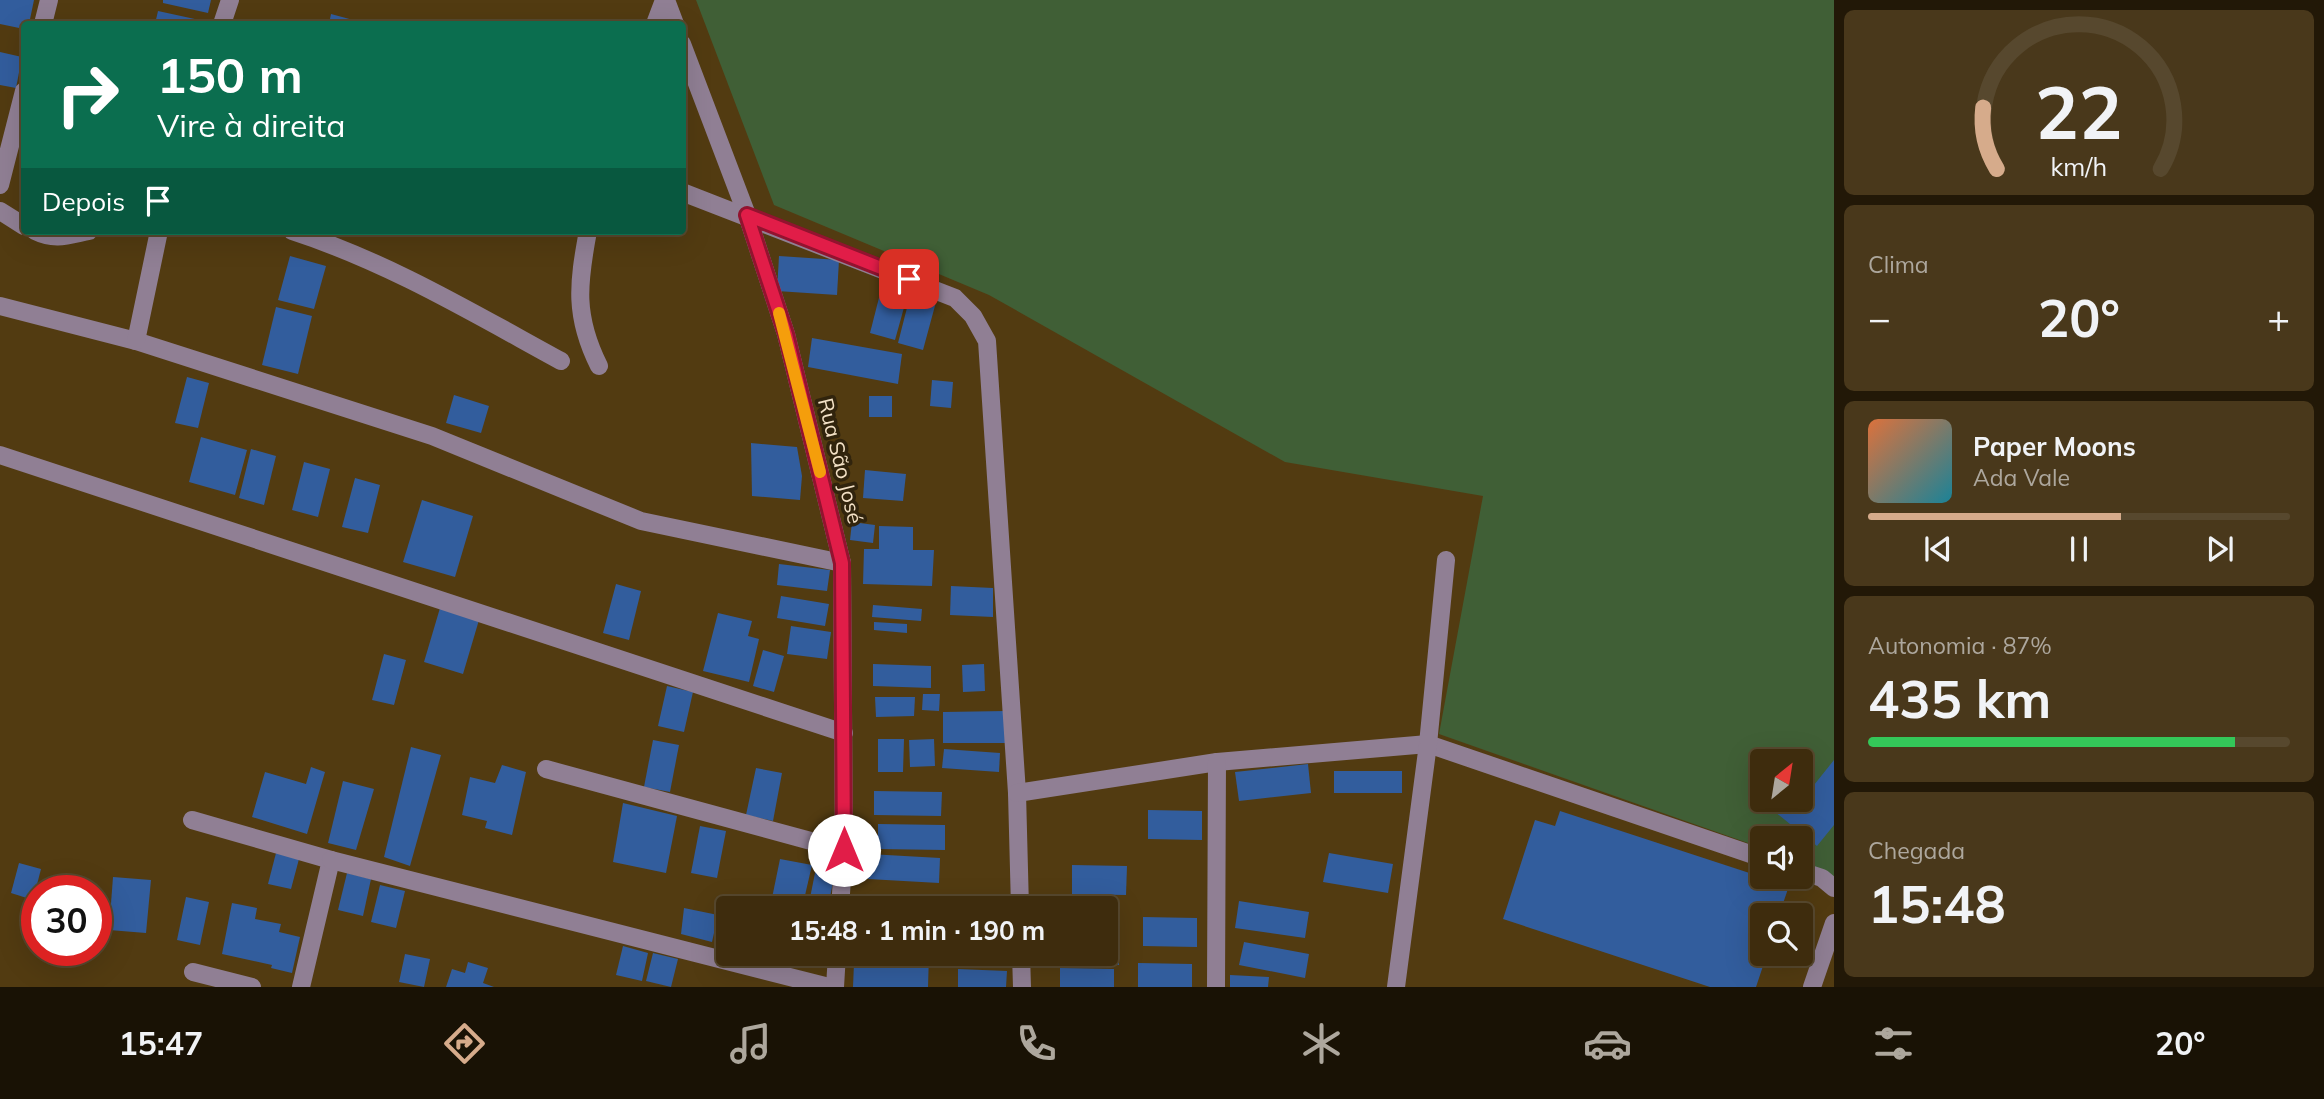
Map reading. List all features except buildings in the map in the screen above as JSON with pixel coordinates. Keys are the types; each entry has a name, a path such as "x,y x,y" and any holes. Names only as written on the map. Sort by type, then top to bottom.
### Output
{"street":[{"path":"44,21 49,0"},
{"path":"223,21 230,0"},
{"path":"655,21 665,0"},
{"path":"665,0 674,21"},
{"name":"Rua São José","path":"686,55 747,215 786,334 842,563 844,850 841,896"},
{"path":"0,185 21,103"},
{"path":"686,193 955,298 973,316 987,341 1017,793 1020,896"},
{"path":"0,211 21,224"},
{"path":"43,235 64,238 75,235"},
{"path":"136,341 158,235"},
{"path":"304,235 346,249 415,281 561,361"},
{"path":"587,235 578,298 585,338 599,366"},
{"path":"0,306 136,341 432,436 641,522 842,563"},
{"path":"0,455 844,733"},
{"path":"1396,987 1428,744 1446,560"},
{"path":"1017,793 1217,762 1428,744 1750,854"},
{"path":"1216,987 1217,762"},
{"path":"546,769 844,850"},
{"path":"192,820 331,860 829,987"},
{"path":"301,987 331,860"},
{"path":"1813,875 1822,878 1834,888"},
{"path":"1812,987 1834,923"},
{"path":"835,987 836,966"},
{"path":"1021,966 1022,987"},
{"path":"193,972 252,987"}],"green space":[{"path":"696,0 1834,0 1834,877 1813,868 1813,826 1750,826 1750,844 1439,734 1483,496 1285,462 989,295 774,205"}],"slow traffic":[{"path":"779,313 820,472"}],"route":[{"path":"844,850 842,563 786,334 747,215 909,279"}]}
